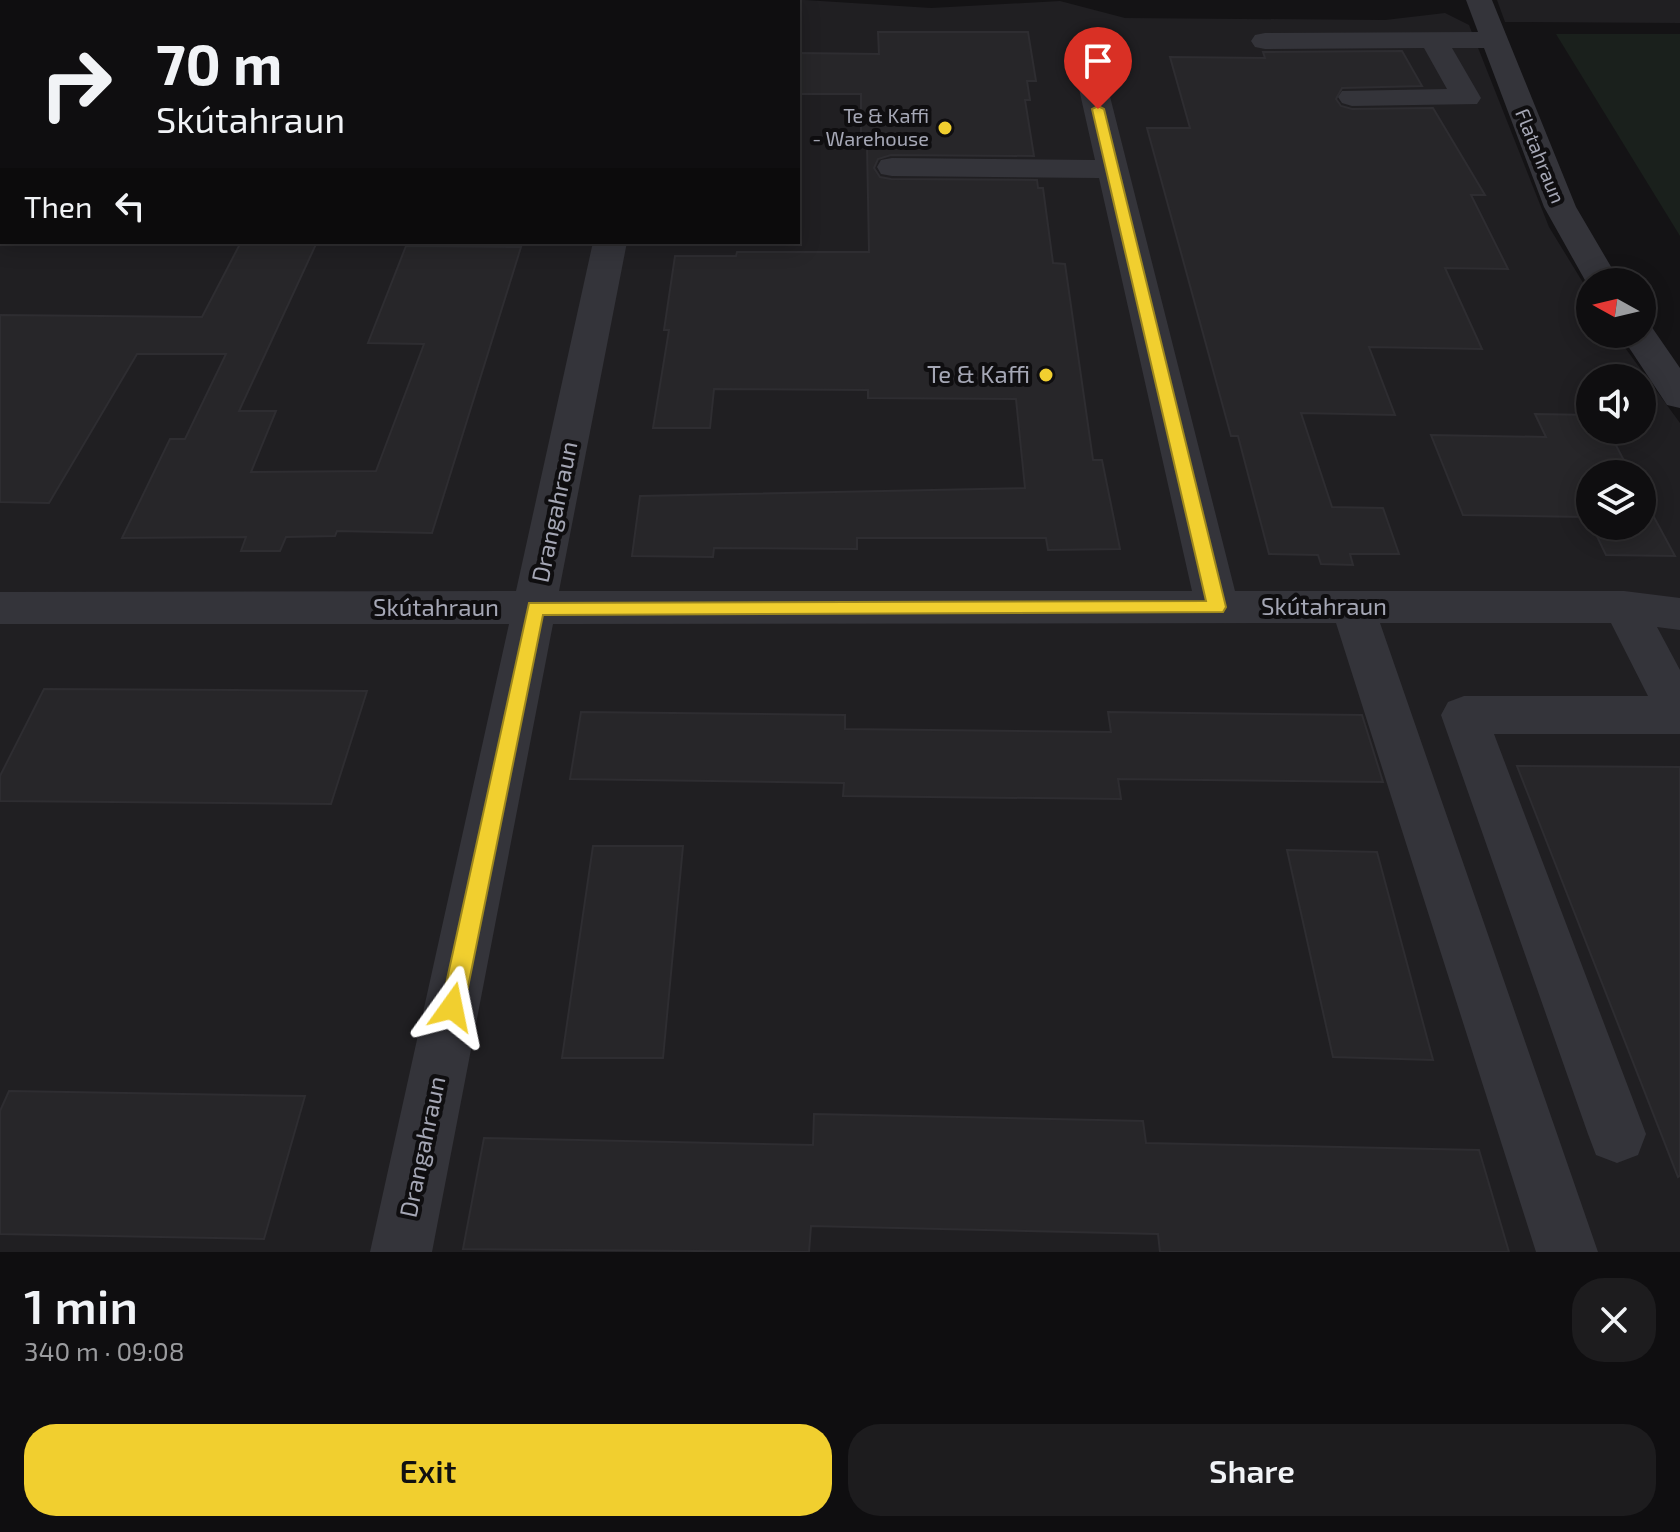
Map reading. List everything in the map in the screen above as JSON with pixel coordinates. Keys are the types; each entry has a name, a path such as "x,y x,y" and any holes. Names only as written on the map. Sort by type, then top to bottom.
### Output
{"street":[{"path":"1265,41 1433,40 1487,22"},
{"name":"Flatahraun","path":"1487,22 1560,207 1595,268"},
{"path":"1352,97 1467,98 1433,40"},
{"path":"1084,49 1217,607"},
{"path":"892,167 1112,169"},
{"name":"Drangahraun","path":"401,1252 610,244"},
{"path":"1647,348 1680,396"},
{"path":"1353,607 1567,1252"},
{"name":"Skútahraun","path":"0,608 1656,608"},
{"path":"1617,1134 1464,715 1680,714 1656,608"}],"shaded area":[{"path":"800,0 931,8 1060,1 1125,18 1385,20 1445,13 1469,25 1549,227 1576,271 1576,348 1625,348 1637,364 1576,364 1576,444 1656,444 1656,390 1680,423 1680,1252 0,1252 0,244 800,244"},
{"path":"1497,0 1680,0 1680,23 1505,22"},
{"path":"1556,34 1680,34 1680,236"}],"building":[{"path":"878,32 1028,32 1036,81 1027,81 1030,100 1025,100 1034,156 891,155 878,159 874,168 880,177 891,179 1037,180 1038,188 1043,188 1053,263 1065,264 1093,460 1102,460 1120,549 1048,550 1046,538 857,538 857,549 714,548 713,557 632,556 640,496 1025,488 1016,399 868,398 868,390 714,389 710,428 653,428 669,330 664,330 675,256 736,256 737,252 869,252 867,143 861,143 861,94 800,94 800,53 879,54"},
{"path":"1402,51 1422,86 1342,88 1336,99 1341,106 1352,109 1433,108 1485,195 1471,195 1508,269 1445,268 1482,349 1369,347 1395,415 1301,413 1332,507 1383,508 1399,554 1350,554 1353,565 1321,564 1318,555 1269,554 1238,436 1231,436 1147,128 1190,128 1170,57 1265,58 1263,52"},
{"path":"240,244 316,244 239,411 276,411 251,472 376,471 424,344 368,343 406,246 521,247 432,533 337,531 335,536 286,537 280,551 241,551 246,537 122,538 170,439 185,439 226,354 137,354 49,503 0,502 0,315 202,317"},
{"path":"1535,414 1576,415 1576,444 1615,444 1624,460 1576,460 1576,517 1463,515 1431,435 1546,437"},
{"path":"1656,521 1675,556 1606,555 1599,540 1656,540"},
{"path":"44,689 367,691 331,804 0,801 0,776"},
{"path":"581,712 845,715 845,729 1111,732 1108,712 1362,715 1383,782 1118,779 1121,799 843,796 844,783 570,779"},
{"path":"1517,766 1680,767 1678,1177"},
{"path":"593,846 683,846 663,1058 562,1058"},
{"path":"1287,850 1377,852 1433,1060 1333,1057"},
{"path":"9,1091 305,1096 264,1239 0,1234 0,1111"},
{"path":"814,1114 1143,1121 1146,1143 1479,1150 1509,1252 1160,1252 1158,1234 811,1226 809,1252 463,1249 484,1138 813,1145"}],"place":[{"name":"Te & Kaffi - Warehouse","path":"945,128"},
{"name":"Te & Kaffi","path":"1046,375"}],"route":[{"path":"452,1007 535,608 1217,607 1098,109"}]}
